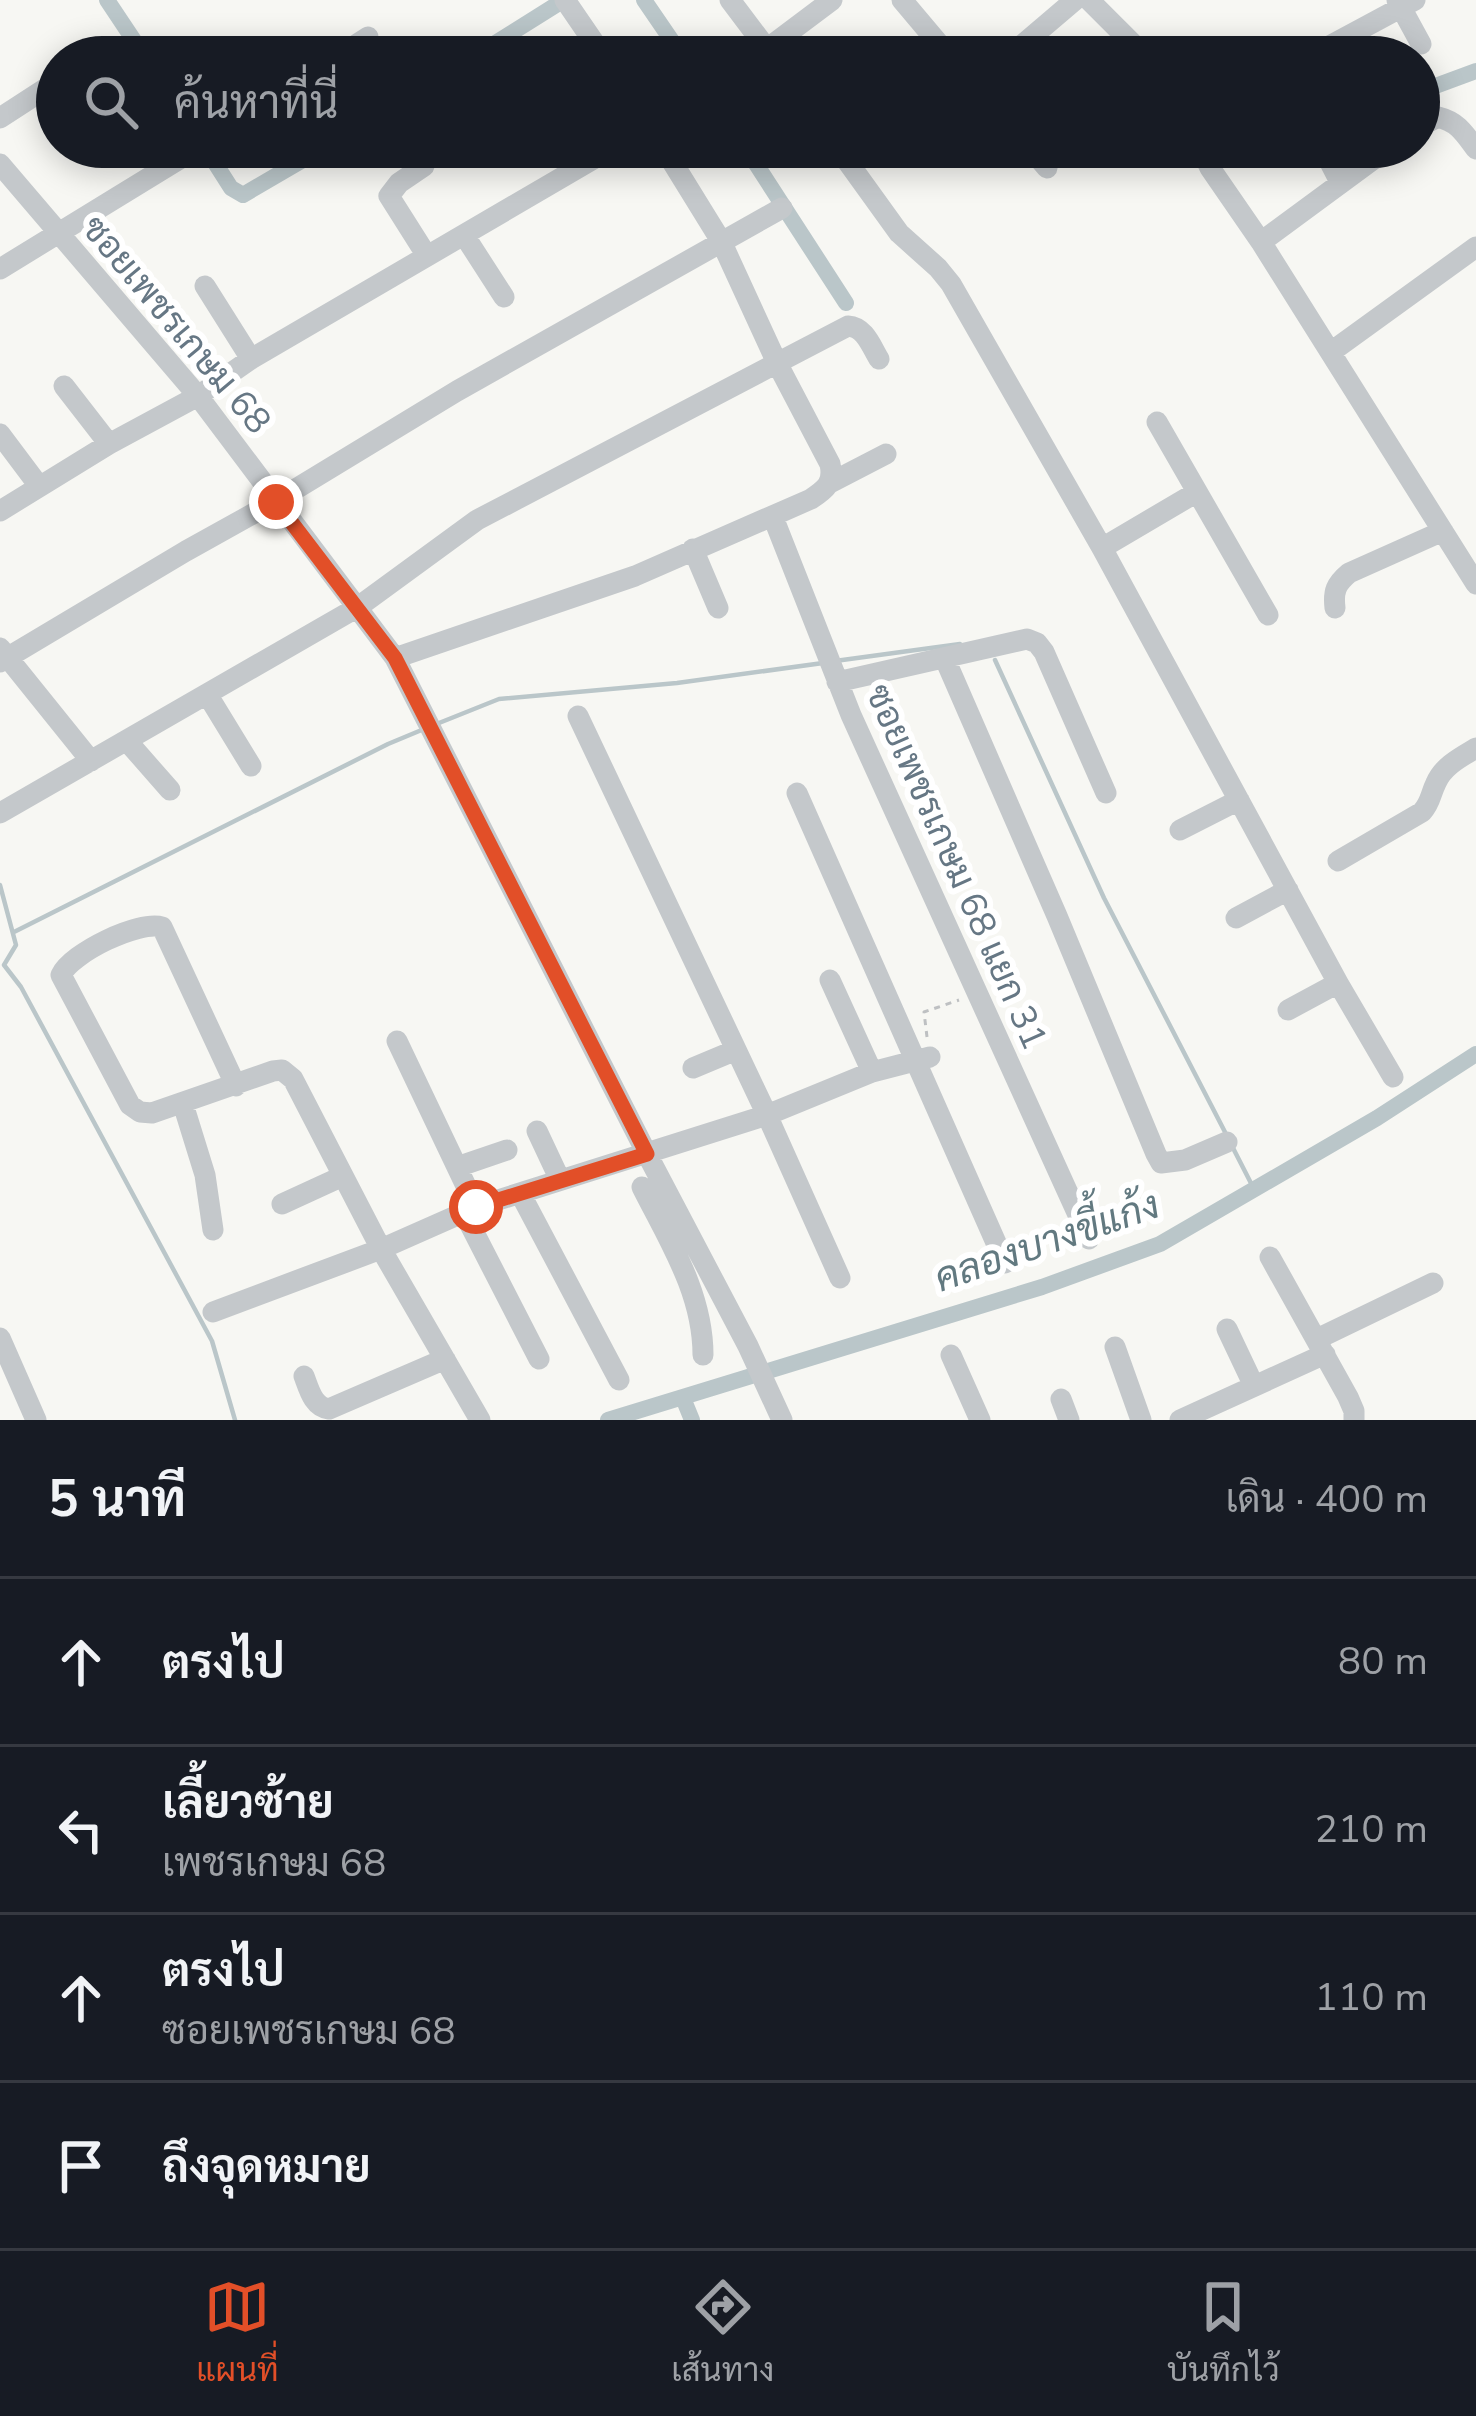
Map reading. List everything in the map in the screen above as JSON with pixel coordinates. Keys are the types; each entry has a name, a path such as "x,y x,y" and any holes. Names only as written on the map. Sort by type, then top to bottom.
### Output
{"street":[{"path":"730,0 754,36"},
{"path":"789,36 832,0"},
{"path":"902,0 932,36"},
{"path":"1033,36 1075,0"},
{"path":"1089,0 1125,36"},
{"path":"567,2 590,36"},
{"path":"1345,36 1404,2 1418,36"},
{"path":"0,118 36,95"},
{"path":"1440,118 1459,125 1476,149"},
{"name":"ซอยเพชรเกษม 68","path":"0,164 198,396 395,658 647,1154 698,1273"},
{"path":"0,269 165,168"},
{"path":"421,168 389,196 427,256"},
{"path":"0,511 578,168"},
{"path":"676,168 721,241 830,464 830,483"},
{"path":"852,168 899,233 951,284 1393,1077"},
{"path":"1210,168 1476,584"},
{"path":"1333,168 1340,182"},
{"path":"1261,242 1360,168"},
{"path":"92,761 2,656 782,208"},
{"path":"464,235 504,297"},
{"path":"1330,352 1476,247"},
{"path":"205,286 251,359"},
{"path":"0,813 358,607 477,520 848,326 865,335 879,359"},
{"path":"64,386 109,444"},
{"path":"1157,422 1268,615"},
{"path":"0,434 39,486"},
{"path":"395,658 635,576 811,499 830,483 886,454"},
{"path":"1102,548 1197,492"},
{"name":"ซอยเพชรเกษม 68 แยก 31","path":"773,517 837,682 1089,1240"},
{"path":"1335,608 1334,593 1349,573 1443,530"},
{"path":"693,549 718,608"},
{"path":"837,682 1027,639 1037,643 1106,793"},
{"path":"945,659 1161,1163 1172,1164 1226,1142"},
{"path":"207,694 251,766"},
{"path":"578,716 840,1278"},
{"path":"127,741 170,790"},
{"path":"1338,861 1422,812 1443,771 1476,748"},
{"path":"797,793 922,1059 1005,1263"},
{"path":"1180,830 1239,800"},
{"path":"1236,918 1288,890"},
{"path":"236,1086 162,927 144,926 66,963 61,975 130,1105 140,1112 152,1114 236,1086 273,1071 282,1070 293,1079 381,1249 480,1420"},
{"path":"830,980 872,1072"},
{"path":"1288,1010 1339,983"},
{"path":"397,1041 539,1359"},
{"path":"693,1068 736,1050"},
{"path":"213,1312 470,1210 922,1059"},
{"path":"183,1104 205,1175 213,1230"},
{"path":"537,1130 560,1180"},
{"path":"457,1167 507,1150"},
{"path":"282,1204 344,1176"},
{"path":"642,1187 748,1346 782,1420"},
{"path":"520,1193 619,1380"},
{"path":"1270,1257 1348,1397 1354,1420"},
{"path":"698,1273 703,1355"},
{"path":"1180,1420 1254,1386 1433,1283"},
{"path":"1227,1329 1254,1386"},
{"path":"0,1338 35,1420"},
{"path":"1115,1347 1141,1420"},
{"path":"951,1355 980,1420"},
{"path":"304,1376 316,1402 329,1408 445,1359"}],"path":[{"path":"922,1059 924,1012 976,994"}],"waterway":[{"path":"107,0 131,36"},
{"path":"507,36 564,0"},
{"path":"644,0 669,36"},
{"path":"1440,84 1476,71"},
{"path":"218,168 231,188 243,195 289,168"},
{"path":"759,168 846,303"},
{"path":"835,661 960,644"},
{"path":"995,660 1104,898 1225,1132"},
{"path":"434,725 499,699 677,683 823,663"},
{"path":"14,932 424,729"},
{"path":"0,885 16,945 4,965 21,987 212,1341 235,1420"},
{"name":"คลองบางขี้แก้ง","path":"608,1420 1042,1287 1160,1244 1377,1118 1476,1054"},
{"path":"1233,1148 1255,1191"},
{"path":"683,1398 692,1420"}],"route":[{"path":"276,502 395,658 647,1154 476,1207"}]}
